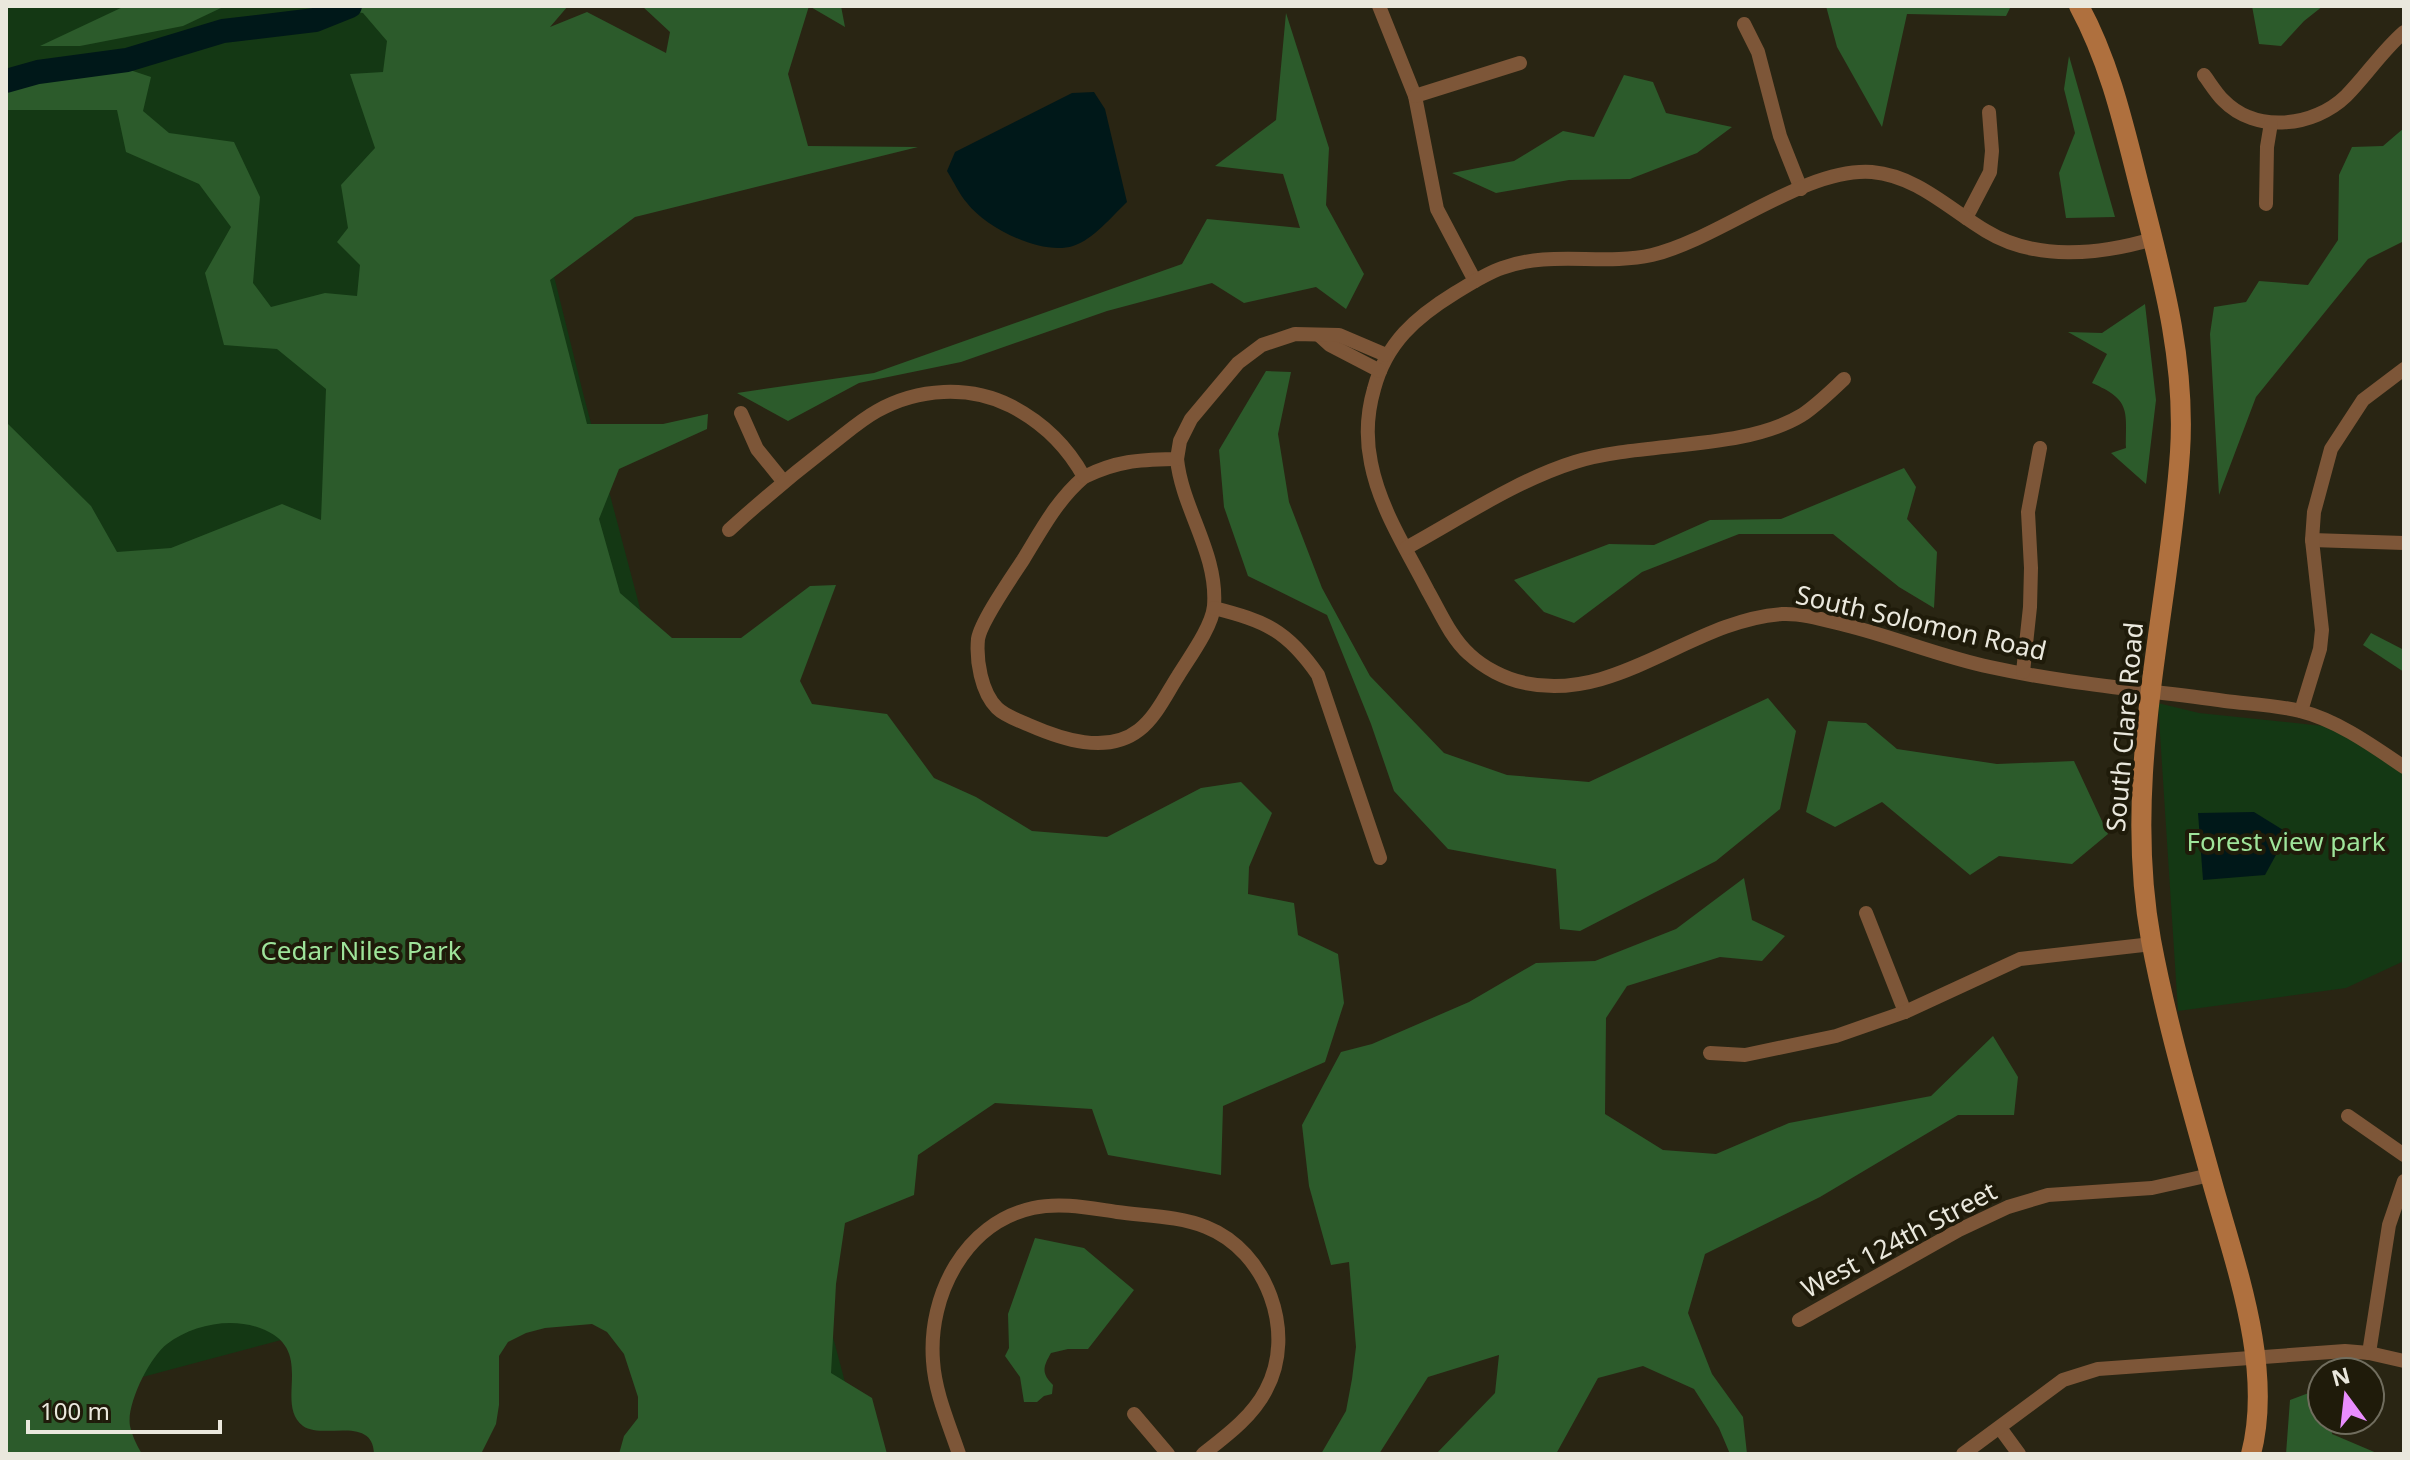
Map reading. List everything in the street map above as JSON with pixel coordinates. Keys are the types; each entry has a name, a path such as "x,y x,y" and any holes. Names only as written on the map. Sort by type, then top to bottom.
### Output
{"street":[{"path":"1379,6 1415,96 1437,209 1475,281"},
{"name":"South Clare Road","path":"2079,6 2109,75 2166,289 2177,353 2181,415 2178,475 2142,768 2140,829 2143,883 2152,944 2243,1292 2257,1385 2251,1454"},
{"path":"1744,24 1758,52 1780,136 1801,189"},
{"path":"2204,75 2223,101 2237,111 2271,123 2291,122 2330,109 2347,95 2404,32"},
{"path":"1415,96 1520,63"},
{"path":"1966,218 1990,172 1989,112"},
{"path":"2266,204 2266,162 2271,123"},
{"name":"South Solomon Road","path":"2153,239 2134,245 2066,253 2032,250 2009,243 1924,189 1898,177 1873,172 1831,177 1678,247 1650,255 1528,261 1508,265 1428,310 1410,325 1386,355 1368,417 1370,461 1384,508 1464,651 1489,669 1523,683 1567,688 1605,679 1701,637 1752,619 1787,614 1855,627 1987,667 2301,711 2362,741 2404,767"},
{"path":"1177,459 1136,460 1108,465 1084,477 1059,500 979,635 977,655 982,681 996,707 1011,717 1060,738 1097,743 1120,740 1139,730 1159,706 1202,636 1214,608 1206,550 1184,493 1177,459 1180,441 1191,419 1238,363 1262,345 1295,334 1339,335 1386,355"},
{"path":"1319,335 1330,345 1380,371"},
{"path":"2301,711 2320,649 2322,630 2312,540 2314,512 2331,449 2363,400 2404,369"},
{"path":"1406,548 1541,475 1574,463 1604,455 1746,436 1774,428 1819,403 1844,379"},
{"path":"729,530 783,481 876,412 900,400 929,393 962,391 995,397 1035,418 1075,461 1084,477"},
{"path":"741,413 757,449 783,481"},
{"path":"2023,672 2030,607 2028,512 2040,448"},
{"path":"2312,540 2404,543"},
{"path":"1214,608 1256,619 1277,631 1301,650 1318,675 1380,858"},
{"path":"1866,913 1905,1012"},
{"path":"1710,1053 1745,1055 1836,1036 1905,1012 2035,955 2152,944"},
{"path":"2348,1116 2404,1155"},
{"name":"West 124th Street","path":"1799,1320 1959,1230 2008,1207 2048,1195 2152,1188 2210,1175"},
{"path":"2369,1353 2389,1225 2404,1181"},
{"path":"959,1454 938,1390 932,1359 938,1313 950,1275 968,1245 984,1230 1018,1212 1053,1205 1182,1220 1207,1228 1239,1249 1264,1280 1272,1298 1279,1343 1267,1390 1235,1428 1203,1454"},
{"path":"1963,1454 2063,1380 2098,1369 2345,1351 2404,1361"},
{"path":"1134,1414 1168,1454"},
{"path":"2000,1428 2019,1454"}],"green space":[{"name":"Cedar Niles Park","path":"6,6 487,6 583,393 864,1454 612,1252 45,1403 6,1454"},
{"path":"125,6 304,6 221,8 183,26 80,46 40,46"},
{"name":"Cedar Niles Park","path":"323,6 568,6 550,27 587,12 666,53 670,32 642,6 809,6 788,74 808,146 918,147 635,217 550,280 587,424 663,424 708,414 707,429 619,469 599,519 620,593 672,638 741,638 810,586 836,585 800,681 812,704 887,714 934,778 976,797 1032,831 1107,837 1201,788 1241,782 1272,813 1249,867 1248,894 1294,903 1298,935 1338,954 1344,1003 1325,1062 1223,1106 1221,1175 1108,1155 1092,1109 995,1103 918,1155 914,1195 845,1223 836,1284 831,1373 872,1398 887,1454 619,1454 624,1436 638,1418 638,1397 624,1354 607,1332 592,1324 545,1328 508,1342 499,1356 496,1424 481,1454 374,1454 371,1442 365,1435 312,1430 303,1426 295,1416 292,1404 291,1362 287,1349 277,1337 260,1328 224,1323 177,1337 153,1359 135,1394 130,1417 132,1433 142,1454 6,1454 6,422 91,506 117,552 171,548 282,504 321,520 326,389 277,349 224,345 205,273 231,227 199,184 126,152 117,110 6,110 6,90 57,76 127,69 151,77 143,111 169,133 234,142 260,197 253,283 271,307 325,293 357,296 360,265 337,242 348,228 341,185 375,148 350,74 383,72 387,41 363,13"},
{"path":"809,6 841,6 845,27"},
{"path":"1826,6 2011,6 2006,16 1907,14 1882,127 1837,47"},
{"path":"2252,6 2323,6 2281,46 2259,44"},
{"path":"1286,13 1329,148 1326,205 1364,274 1346,309 1316,287 1244,303 1212,283 1107,311 961,362 859,383 788,421 737,393 874,373 1182,264 1207,219 1300,228 1283,174 1215,166 1276,120"},
{"path":"2069,56 2115,217 2066,218 2059,173 2075,133 2064,89"},
{"path":"1624,75 1653,82 1666,113 1732,127 1697,153 1630,179 1569,180 1496,193 1452,173 1514,161 1563,131 1594,137"},
{"path":"2404,128 2404,241 2368,259 2256,397 2219,495 2210,334 2214,307 2246,302 2259,281 2308,285 2338,240 2339,175 2352,147 2383,146"},
{"path":"2145,304 2156,400 2146,484 2111,453 2126,448 2126,415 2114,395 2092,383 2107,354 2068,332 2102,333"},
{"path":"1266,371 1291,372 1278,434 1289,502 1322,588 1370,676 1444,753 1507,775 1589,782 1768,698 1796,731 1780,809 1716,861 1580,931 1560,929 1556,869 1448,849 1394,791 1327,615 1248,576 1224,507 1219,450"},
{"path":"1904,468 1916,487 1907,519 1937,552 1934,608 1899,587 1833,534 1739,534 1642,572 1574,623 1544,612 1514,580 1609,544 1654,545 1710,520 1781,519"},
{"path":"2371,633 2404,650 2404,672 2363,645"},
{"name":"Forest view park","path":"2158,703 2199,713 2323,726 2404,762 2404,961 2346,988 2178,1011"},
{"path":"1828,721 1866,723 1897,749 1997,764 2074,761 2108,834 2072,864 1999,856 1970,875 1882,802 1835,827 1806,812"},
{"path":"1744,878 1752,920 1785,936 1762,961 1720,957 1627,986 1606,1018 1605,1114 1663,1150 1716,1154 1789,1123 1931,1096 1993,1036 2018,1077 2014,1115 1958,1115 1820,1197 1705,1254 1688,1313 1712,1374 1743,1417 1747,1454 1730,1454 1719,1428 1694,1389 1643,1366 1598,1378 1556,1454 1436,1454 1495,1393 1499,1355 1428,1377 1379,1454 1321,1454 1346,1411 1356,1347 1349,1262 1331,1265 1309,1186 1302,1125 1341,1052 1372,1044 1469,1002 1536,963 1595,961 1676,929"},
{"path":"1035,1238 1084,1248 1134,1290 1088,1349 1051,1353 1044,1370 1053,1385 1052,1394 1037,1402 1024,1402 1020,1377 1005,1356 1009,1348 1008,1314"},
{"path":"2306,1394 2306,1436 2337,1436 2379,1454 2286,1454 2290,1400"}],"water":[{"path":"1094,92 1105,109 1127,202 1088,238 1073,246 1060,248 1031,243 987,222 961,196 947,171 955,152 1072,93"},
{"path":"2254,812 2288,833 2265,875 2203,880 2198,813"}],"waterway":[{"path":"6,81 38,72 127,60 223,31 315,20 350,6"}]}
